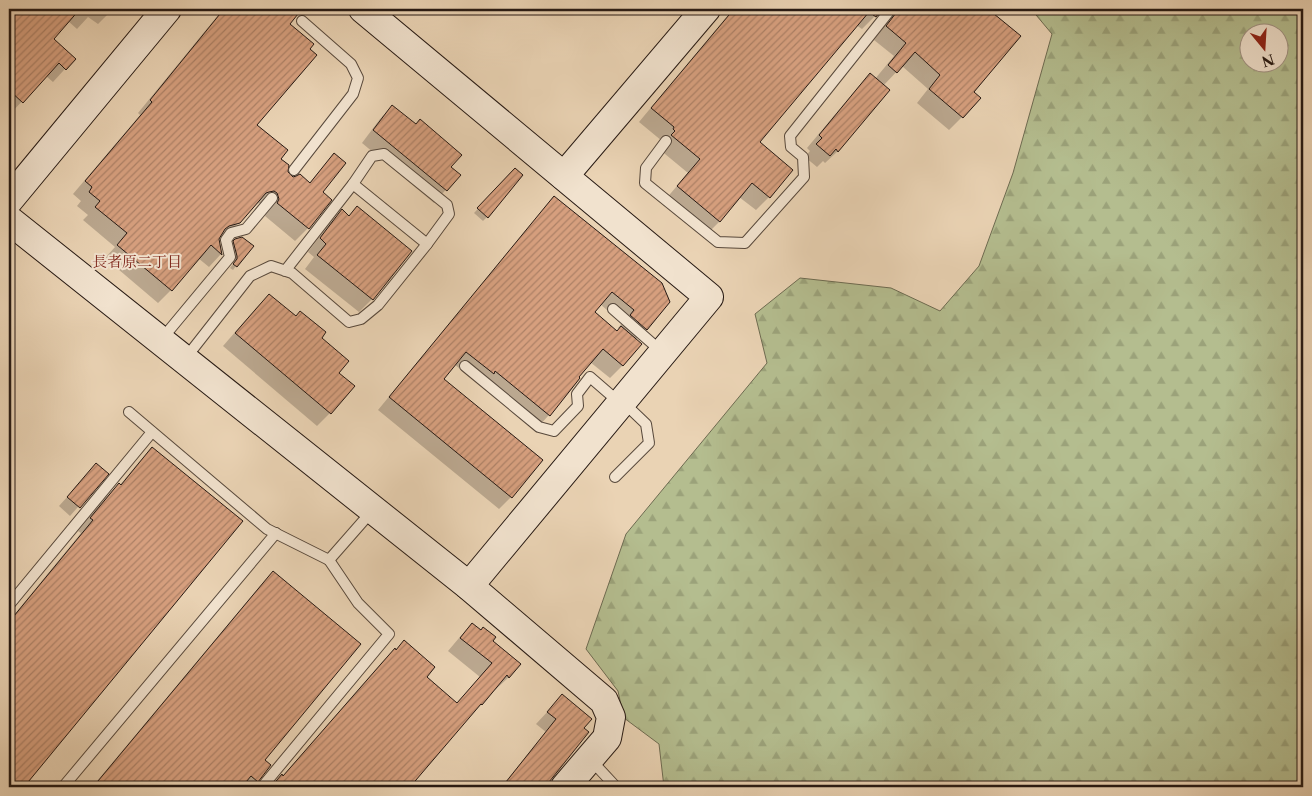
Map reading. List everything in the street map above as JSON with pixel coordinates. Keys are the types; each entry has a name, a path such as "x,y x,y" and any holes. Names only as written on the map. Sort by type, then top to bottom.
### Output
{"street":[{"path":"9,200 167,9"},
{"path":"363,9 709,297 469,586"},
{"path":"564,176 706,9"},
{"path":"9,220 469,586 604,701 610,717 607,738 565,787"}],"lane":[{"path":"666,141 646,168 646,183 718,242 745,243 804,177 803,157 791,147 790,136 891,9"},
{"path":"294,170 353,94 358,78 351,64 302,21"},
{"path":"184,360 250,276 271,266 285,271 292,273 349,322 361,319 378,305 427,244 449,214 447,205 384,154 372,156 353,184 285,271"},
{"path":"353,184 427,244"},
{"path":"160,341 230,257 226,240 231,233 246,229 272,198"},
{"path":"613,310 663,352"},
{"path":"465,366 539,427 554,431 578,406 577,394 590,378 622,402 646,424 649,443 615,477"},
{"path":"129,412 267,529 330,560 358,603 389,634 262,787"},
{"path":"9,605 152,432"},
{"path":"330,560 373,510"},
{"path":"64,787 276,533"},
{"path":"590,758 616,787"}],"green space":[{"path":"1031,9 1303,9 1303,787 664,787 659,744 620,715 621,705 618,691 586,649 626,534 767,363 755,314 800,278 891,288 940,311 979,266 1013,173 1052,34"}],"building":[{"path":"9,9 80,9 54,39 76,59 66,70 59,63 23,103 9,90"},
{"path":"224,9 302,9 290,24 314,44 310,49 317,55 257,125 288,150 281,159 289,165 288,172 293,177 300,174 310,183 334,153 346,163 323,192 332,200 309,229 277,203 279,199 277,193 274,191 266,193 240,223 225,229 219,239 222,255 211,245 172,291 117,245 127,233 95,207 100,201 89,192 92,187 85,181 152,102 150,100"},
{"path":"734,9 882,9 876,17 869,12 760,142 793,170 770,198 752,183 720,222 677,186 700,159 671,135 675,131 674,127 651,108"},
{"path":"898,9 988,9 1021,36 974,92 981,98 963,118 929,89 940,75 915,52 897,73 888,65 906,43 886,26"},
{"path":"870,73 890,90 838,152 836,149 830,156 816,144 822,138 819,135"},
{"path":"392,105 416,124 420,119 462,155 451,167 461,175 447,191 373,130"},
{"path":"515,168 523,175 488,218 477,208"},
{"path":"554,196 662,283 670,302 647,330 630,315 634,310 612,292 595,312 617,331 621,326 642,344 623,366 603,349 550,416 495,371 494,374 466,352 444,379 543,460 512,498 389,397"},
{"path":"357,206 412,251 373,300 317,255 326,244 320,238 342,209 349,216"},
{"path":"242,237 254,246 237,267 233,264 237,256 233,241"},
{"path":"269,294 296,316 300,311 326,332 322,338 349,361 339,373 355,386 331,414 235,333"},
{"path":"152,447 243,521 24,787 9,787 9,622 93,520 90,518 119,483 121,485"},
{"path":"96,463 109,474 80,508 67,497"},
{"path":"273,571 361,644 265,760 271,765 258,782 251,776 242,787 93,787"},
{"path":"472,623 481,630 483,627 496,637 493,641 521,664 509,678 507,675 410,787 271,787 282,774 283,776 404,640 435,667 427,677 457,703 492,663 460,638"},
{"path":"562,694 592,719 584,728 589,732 545,787 502,787 556,719 547,712"}],"district":[{"name":"長者原二丁目","path":"137,261"}]}
